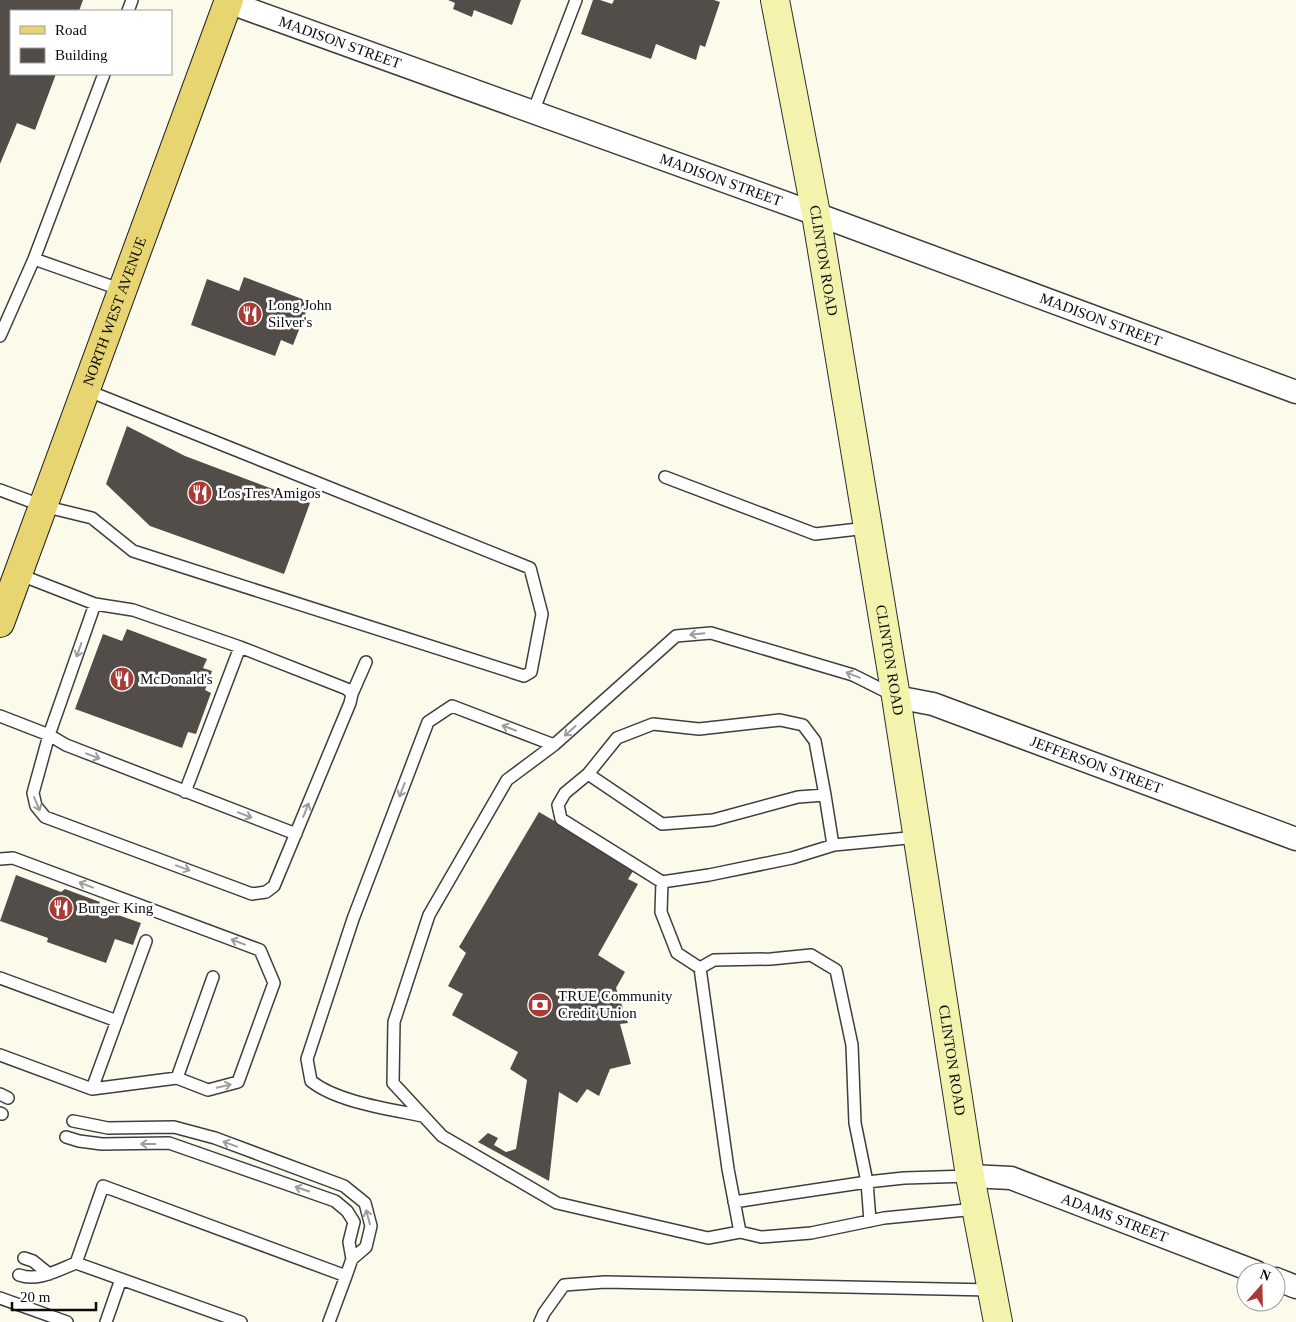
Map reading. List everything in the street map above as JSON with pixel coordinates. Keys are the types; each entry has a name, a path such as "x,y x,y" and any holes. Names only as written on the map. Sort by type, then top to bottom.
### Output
{"main road":[{"name":"CLINTON ROAD","path":"775,0 816,214 896,697 970,1176 998,1322"},
{"name":"NORTH WEST AVENUE","path":"0,623 228,1"}],"street":[{"name":"MADISON STREET","path":"228,1 816,214 1296,392"},
{"name":"JEFFERSON STREET","path":"896,697 933,704 1296,839"},
{"name":"ADAMS STREET","path":"970,1176 1011,1178 1236,1264"}],"lane":[{"path":"533,112 576,0"},
{"path":"0,336 34,259 104,75"},
{"path":"34,259 122,290"},
{"path":"0,490 43,506 92,518 133,551 524,676 531,672 542,614 530,568 86,390"},
{"path":"666,477 815,534 868,528"},
{"path":"18,574 95,604 133,610 240,647 347,689 352,694"},
{"path":"95,604 49,735 33,793 36,806 45,818 252,894 266,892 274,886 366,662"},
{"path":"896,697 853,675 710,633 676,636 554,745 507,780 429,914 394,1022 392,1083 442,1136 556,1203 708,1238 740,1232 761,1237 802,1234 884,1218 976,1208"},
{"path":"185,792 240,647"},
{"path":"423,1116 376,1107 322,1090 311,1081 307,1059 353,919 428,722 452,706 554,745"},
{"path":"0,716 49,735 66,745 296,834"},
{"path":"833,845 815,741 803,725 780,720 699,729 653,724 617,738 588,774 565,792 558,805 561,819 662,882 709,875 783,860 833,845 918,837"},
{"path":"588,774 662,824 713,820 798,797 825,795"},
{"path":"0,859 14,858 260,950 274,982 238,1082 208,1090 178,1078 92,1088 0,1055"},
{"path":"662,882 661,912 677,952 700,968 740,1232"},
{"path":"92,1088 146,941"},
{"path":"700,968 714,960 770,959 811,955 836,970 852,1045 855,1123 867,1182 870,1221"},
{"path":"178,1078 213,977"},
{"path":"0,978 117,1020"},
{"path":"73,1121 108,1128 174,1127 215,1138 344,1186 364,1203 371,1226 366,1247 352,1259"},
{"path":"66,1137 102,1144 169,1143 335,1201 347,1211 354,1222 349,1242 352,1259 329,1322"},
{"path":"734,1202 867,1182 904,1178 970,1176"},
{"path":"76,1263 103,1186 346,1276"},
{"path":"24,1258 33,1261 49,1274"},
{"path":"19,1275 29,1278 49,1274 76,1263 241,1322"},
{"path":"106,1322 121,1279"},
{"path":"540,1322 544,1313 564,1285 605,1282 991,1290"},
{"path":"0,1298 67,1322"}],"building":[{"path":"0,0 83,0 79,10 10,10 10,75 56,75 35,130 17,123 0,164"},
{"path":"448,0 521,0 512,25 474,10 472,17 453,9 455,3"},
{"path":"593,0 612,4 614,0 714,0 720,2 705,47 700,45 696,60 656,44 651,59 581,34"},
{"name":"Long John Silver's","path":"244,277 310,302 293,345 281,340 275,356 191,325 207,279 239,291"},
{"name":"Los Tres Amigos","path":"127,426 185,456 310,503 284,574 150,526 106,484"},
{"path":"127,629 207,659 203,668 212,671 205,690 211,693 196,734 188,732 182,748 75,709 103,634 122,641"},
{"name":"TRUE Community Credit Union","path":"539,812 635,868 628,879 638,884 598,955 625,972 616,988 628,1023 620,1024 631,1064 610,1069 599,1096 587,1089 577,1103 559,1092 549,1181 478,1142 488,1133 498,1138 494,1145 506,1152 516,1149 527,1080 510,1069 518,1052 452,1015 463,994 448,986 466,953 459,947"},
{"path":"16,875 61,892 65,889 100,902 98,908 141,923 133,945 115,939 106,963 47,942 48,938 0,921"}],"place":[{"name":"Long John Silver's","path":"250,314"},
{"name":"Los Tres Amigos","path":"200,493"},
{"name":"McDonald's","path":"122,679"},
{"name":"Burger King","path":"61,908"},
{"name":"TRUE Community Credit Union","path":"540,1005"}]}
